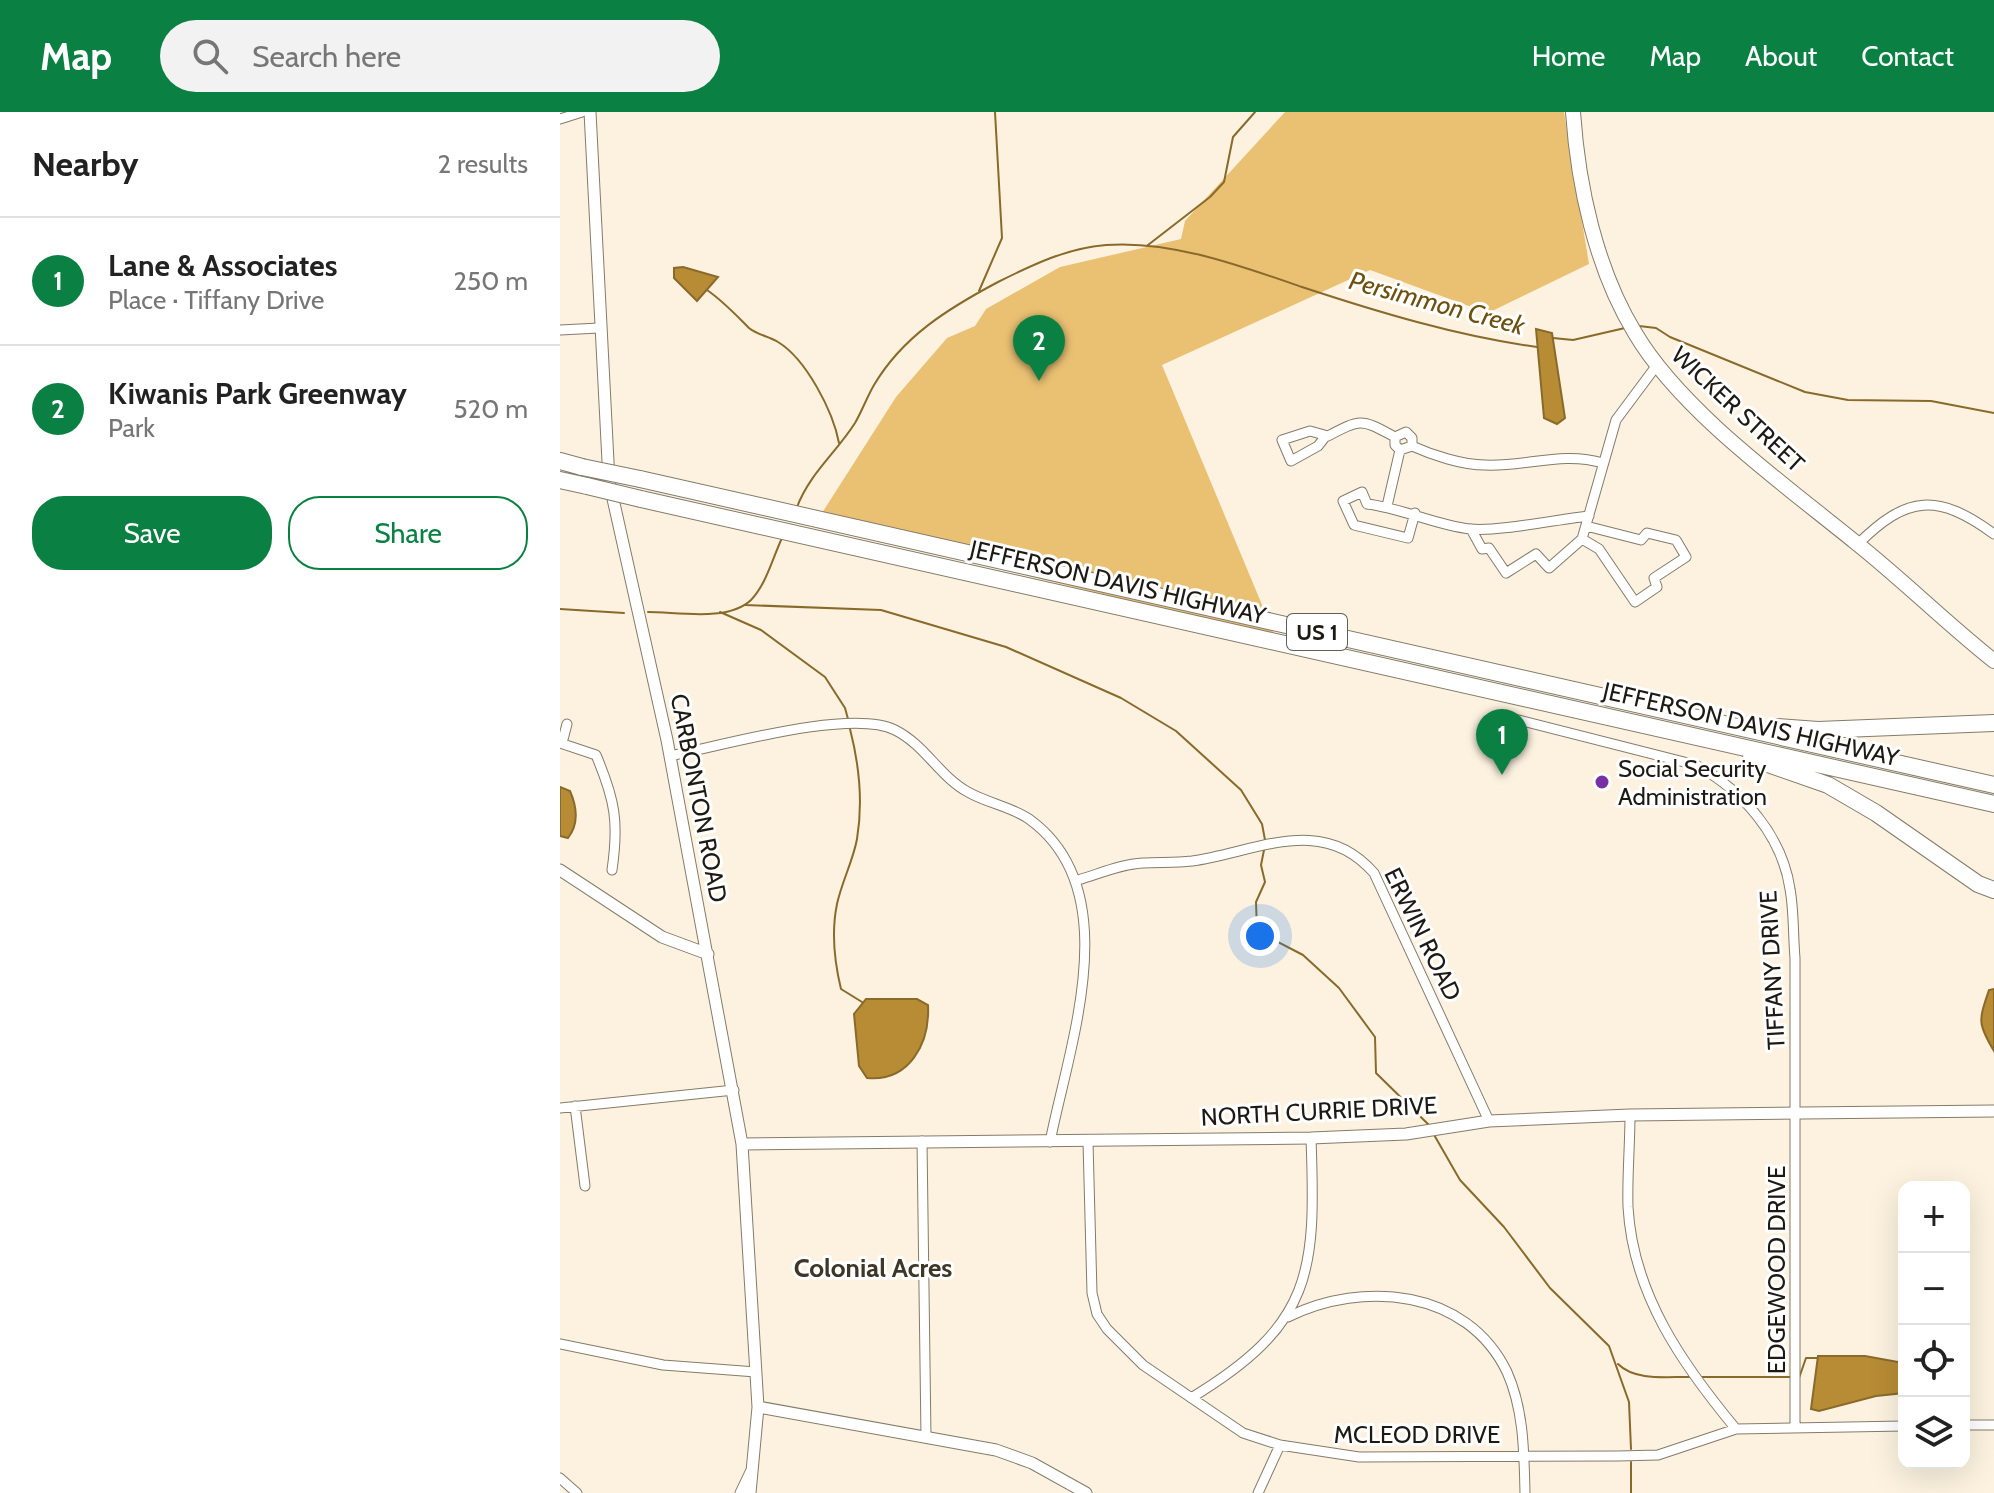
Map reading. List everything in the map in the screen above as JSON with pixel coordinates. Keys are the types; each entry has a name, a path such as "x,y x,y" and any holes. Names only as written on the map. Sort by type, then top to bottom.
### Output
{"highway":[{"name":"JEFFERSON DAVIS HIGHWAY","path":"560,461 1994,785"},
{"name":"JEFFERSON DAVIS HIGHWAY","path":"560,480 1994,804"},
{"path":"1702,718 1818,730 1994,723"},
{"path":"1674,731 1828,785 1876,813 1978,884 1994,890"}],"main road":[{"name":"WICKER STREET","path":"1573,112 1581,183 1605,266 1634,332 1657,365 1739,446 1994,661"}],"street":[{"path":"560,119 582,112"},
{"name":"CARBONTON ROAD","path":"590,112 609,481 670,756 742,1144 758,1407 750,1493"},
{"path":"560,330 599,328"},
{"path":"1471,529 1482,549 1489,548 1506,573 1536,554 1549,568 1582,539 1616,420 1657,365"},
{"path":"1325,437 1358,421 1365,421 1395,437"},
{"path":"1395,437 1401,432 1409,433 1412,446"},
{"path":"1395,437 1395,445 1400,450"},
{"path":"1400,450 1412,446 1484,465 1562,457 1603,463"},
{"path":"1387,506 1400,450"},
{"path":"1415,513 1408,538 1354,525 1343,501 1362,492 1367,504 1387,506 1415,513 1471,529 1588,521 1641,540 1647,533 1676,540 1686,557 1654,578 1657,587 1635,602 1599,549 1582,539"},
{"path":"1858,544 1887,517 1914,505 1929,504 1965,515 1994,534"},
{"name":"TIFFANY DRIVE","path":"1511,718 1696,765 1719,777 1746,801 1774,842 1790,887 1797,1112"},
{"path":"670,756 832,722 891,728 917,742 965,791 1028,818 1059,848 1078,880 1085,952 1083,990 1050,1142"},
{"path":"567,724 561,743 596,755 613,793 617,817 612,870"},
{"name":"ERWIN ROAD","path":"1078,880 1120,867 1189,861 1283,839 1341,847 1358,855 1374,873 1489,1121"},
{"path":"560,870 662,937 708,954"},
{"path":"560,1108 734,1090"},
{"path":"575,1106 585,1186"},
{"name":"NORTH CURRIE DRIVE","path":"742,1144 1311,1138 1406,1134 1489,1121 1630,1115 1994,1111"},
{"name":"EDGEWOOD DRIVE","path":"1795,1428 1797,1112"},
{"path":"1630,1115 1628,1208 1640,1278 1662,1326 1702,1387 1736,1429"},
{"path":"1191,1398 1256,1352 1288,1317 1304,1279 1311,1246 1314,1212 1311,1138"},
{"path":"922,1141 926,1437"},
{"name":"MCLEOD DRIVE","path":"1088,1142 1092,1293 1097,1314 1143,1365 1243,1433 1280,1445 1359,1457 1658,1455 1736,1429 1898,1426"},
{"path":"1288,1317 1310,1306 1359,1296 1387,1295 1419,1301 1456,1315 1478,1334 1506,1371 1520,1414 1525,1493"},
{"path":"560,1344 663,1365 756,1372"},
{"path":"758,1407 996,1450 1032,1463 1086,1493"},
{"path":"1970,1425 1994,1425"},
{"path":"1258,1493 1280,1445"},
{"path":"740,1493 754,1462"},
{"path":"560,1478 577,1493"}],"shaded area":[{"path":"1285,112 1564,112 1589,264 1488,313 1370,270 1162,365 1275,636 815,524 896,397 947,338 975,326 986,309 1060,267 1181,239 1185,221"},
{"path":"683,267 718,277 697,301 674,278 674,268"},
{"path":"1536,329 1552,333 1565,418 1557,424 1544,418"},
{"path":"560,787 570,791 575,809 574,827 568,838 560,836"},
{"path":"1994,989 1994,1051 1981,1021 1989,990"},
{"path":"866,999 917,999 928,1005 925,1033 914,1058 895,1074 882,1078 867,1078 859,1066 854,1014"},
{"path":"1818,1356 1865,1356 1898,1362 1898,1394 1876,1396 1819,1411 1811,1409"}],"waterway":[{"path":"979,291 1002,238 995,112"},
{"path":"1148,245 1210,197 1224,182 1233,137 1255,112"},
{"path":"797,507 816,473 848,434 886,368 913,338 945,313 998,282 1077,250 1106,245 1155,246 1206,256 1418,322 1537,347"},
{"path":"707,290 749,328 778,342 798,360 824,401 839,443"},
{"name":"Persimmon Creek","path":"1639,326 1656,328 1670,337 1805,392 1848,400 1931,401 1994,413"},
{"name":"Persimmon Creek","path":"1553,338 1573,340 1625,328"},
{"path":"648,612 702,614 741,607 761,587 782,538"},
{"path":"745,605 881,610 1006,647 1121,698 1176,731 1241,790 1262,824 1265,840"},
{"path":"560,609 624,613"},
{"path":"720,612 761,630 825,677 845,708 848,719"},
{"path":"850,729 856,756 860,812 855,847 837,904 834,946 841,989 862,1002"},
{"path":"1264,850 1261,865 1265,882 1256,902 1257,931 1303,955 1339,988 1375,1037 1376,1073 1431,1127"},
{"path":"1433,1133 1460,1180 1504,1227 1550,1288 1609,1346 1629,1402 1631,1449"},
{"path":"1799,1378 1806,1358 1817,1358"},
{"path":"1618,1364 1625,1370 1644,1376 1693,1377"},
{"path":"1699,1377 1792,1377"},
{"path":"1631,1462 1631,1493"}],"place":[{"name":"Kiwanis Park Greenway","path":"1039,381"},
{"name":"Lane & Associates","path":"1502,775"},
{"name":"Social Security Administration","path":"1602,782"}],"district":[{"name":"Colonial Acres","path":"873,1268"}]}
